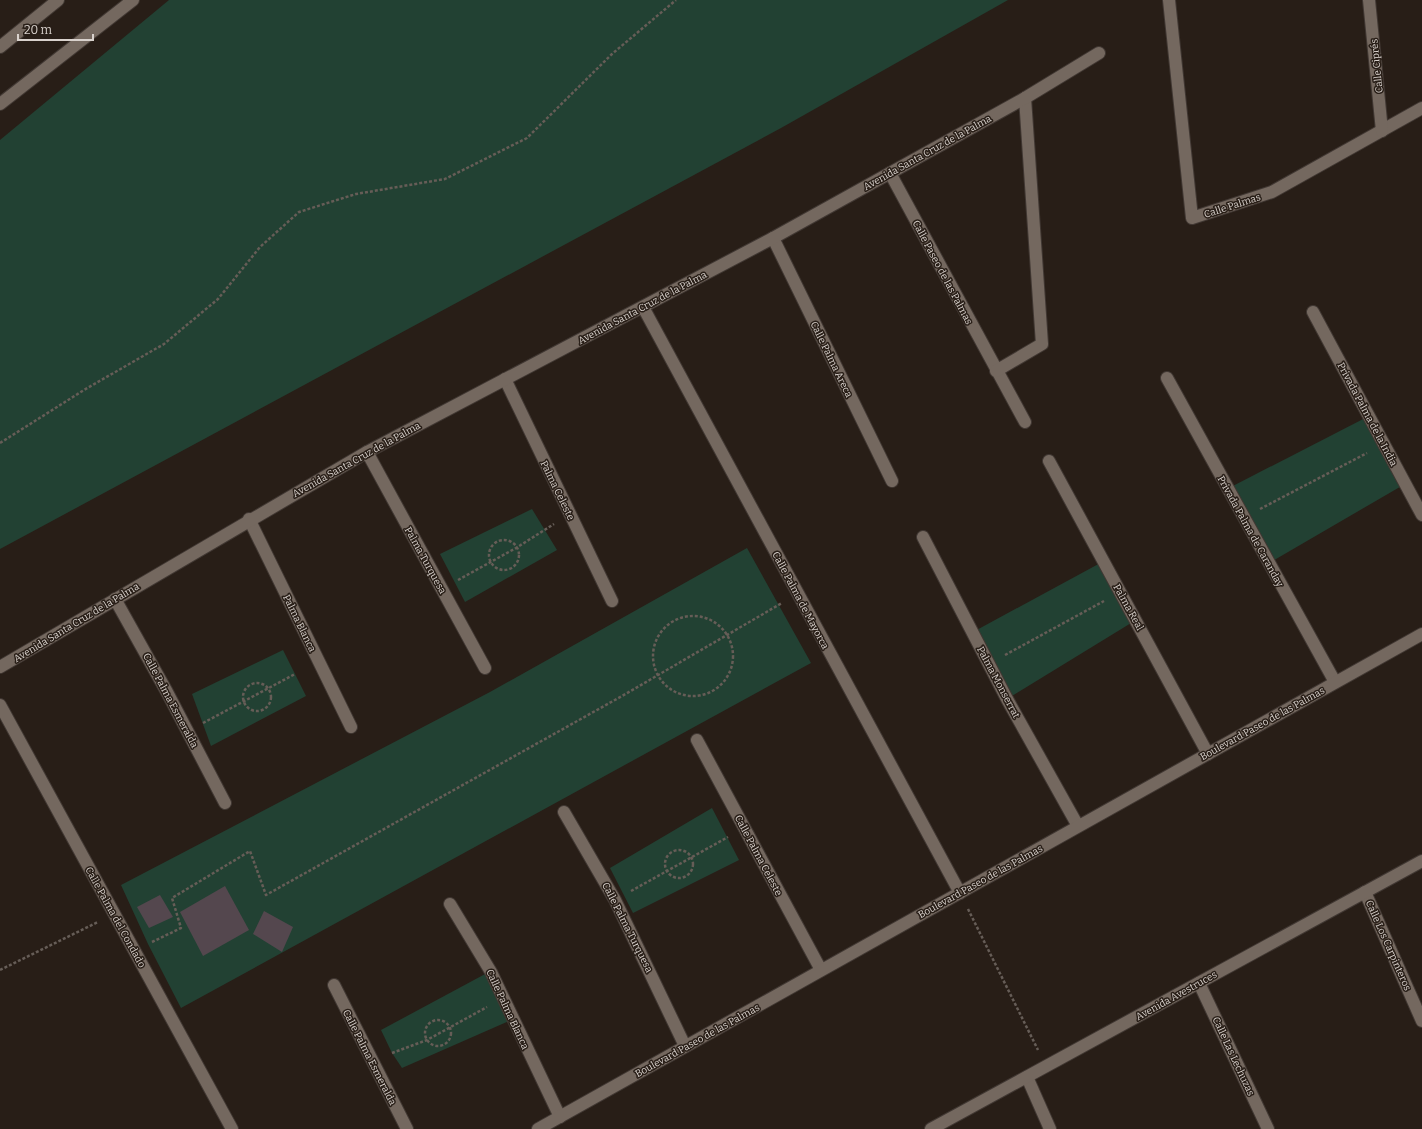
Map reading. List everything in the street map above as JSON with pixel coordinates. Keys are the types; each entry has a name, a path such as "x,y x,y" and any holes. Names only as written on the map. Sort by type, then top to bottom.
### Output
{"street":[{"path":"0,47 58,0"},
{"path":"0,104 133,0"},
{"name":"Calle Palmas","path":"1169,0 1192,218 1272,192 1422,108"},
{"name":"Calle Ciprés","path":"1369,0 1382,131"},
{"name":"Avenida Santa Cruz de la Palma","path":"0,667 249,519 367,452 772,238 1024,98 1099,53"},
{"path":"996,371 1042,344 1024,98"},
{"name":"Calle Paseo de las Palmas","path":"890,173 1025,422"},
{"name":"Calle Palma Areca","path":"772,238 892,481"},
{"name":"Calle Palma de Mayorca","path":"643,306 960,893"},
{"name":"Privada Palma de la India","path":"1314,312 1422,515"},
{"name":"Privada Palma de Caranday","path":"1167,378 1335,682"},
{"name":"Palma Celeste","path":"505,379 612,602"},
{"name":"Palma Turquesa","path":"367,452 485,668"},
{"name":"Palma Real","path":"1049,461 1208,754"},
{"name":"Palma Blanca","path":"249,519 351,727"},
{"name":"Palma Monserrat","path":"922,537 989,664 1078,826"},
{"name":"Calle Palma Esmeralda","path":"115,598 167,692 225,803"},
{"name":"Boulevard Paseo de las Palmas","path":"538,1129 1422,634"},
{"name":"Calle Palma del Condado","path":"0,705 230,1128"},
{"name":"Calle Palma Celeste","path":"697,740 821,970"},
{"name":"Calle Palma Turquesa","path":"564,812 615,900 685,1046"},
{"name":"Avenida Avestruces","path":"931,1129 1422,861"},
{"name":"Calle Los Carpinteros","path":"1365,892 1422,1021"},
{"name":"Calle Palma Blanca","path":"450,904 492,972 560,1117"},
{"name":"Calle Las Lechuzas","path":"1200,982 1268,1129"},
{"name":"Calle Palma Esmeralda","path":"334,985 407,1129"},
{"path":"1027,1077 1050,1129"}],"path":[{"path":"0,443 84,390 164,344 218,298 260,247 299,212 356,194 445,179 526,138 612,54 676,0"},
{"path":"1243,518 1384,444"},
{"path":"442,588 516,548 569,514"},
{"path":"503,540 513,544 516,548 517,561 511,568 507,570 497,568 491,562 489,552 494,544 503,540"},
{"path":"989,664 1120,592"},
{"path":"148,944 181,928 172,898 250,851 266,895 658,675 798,594"},
{"path":"692,616 706,618 718,625 727,635 732,646 733,659 731,671 724,682 715,691 703,696 690,697 678,693 666,686 658,675 654,662 654,648 658,636 667,625 679,618 692,616"},
{"path":"203,723 294,674"},
{"path":"259,682 268,688 270,699 269,704 262,710 252,710 244,702 244,691 250,684 259,682"},
{"path":"615,900 744,827"},
{"path":"682,850 688,852 692,857 694,864 692,871 686,876 679,878 672,876 667,871 665,865 666,858 670,853 682,850"},
{"path":"960,893 1046,1066"},
{"path":"0,970 114,914"},
{"path":"392,1053 426,1040 503,998"},
{"path":"432,1021 444,1021 450,1027 451,1036 447,1044 433,1046 426,1040 426,1027 432,1021"}],"green space":[{"path":"169,0 1008,0 781,128 0,549 0,140"},
{"path":"1369,416 1405,484 1269,563 1227,489"},
{"path":"532,509 557,550 465,602 440,554"},
{"path":"747,548 811,663 181,1008 148,944 121,885 490,692"},
{"path":"1104,561 1136,620 1007,699 973,632"},
{"path":"283,650 306,696 211,746 192,694"},
{"path":"712,808 739,860 633,913 610,868"},
{"path":"487,973 509,1021 402,1068 392,1053 381,1030"}],"building":[{"path":"225,886 249,930 203,956 180,912"},
{"path":"160,895 173,917 149,928 137,907"},
{"path":"264,911 293,927 282,952 253,934"}]}
